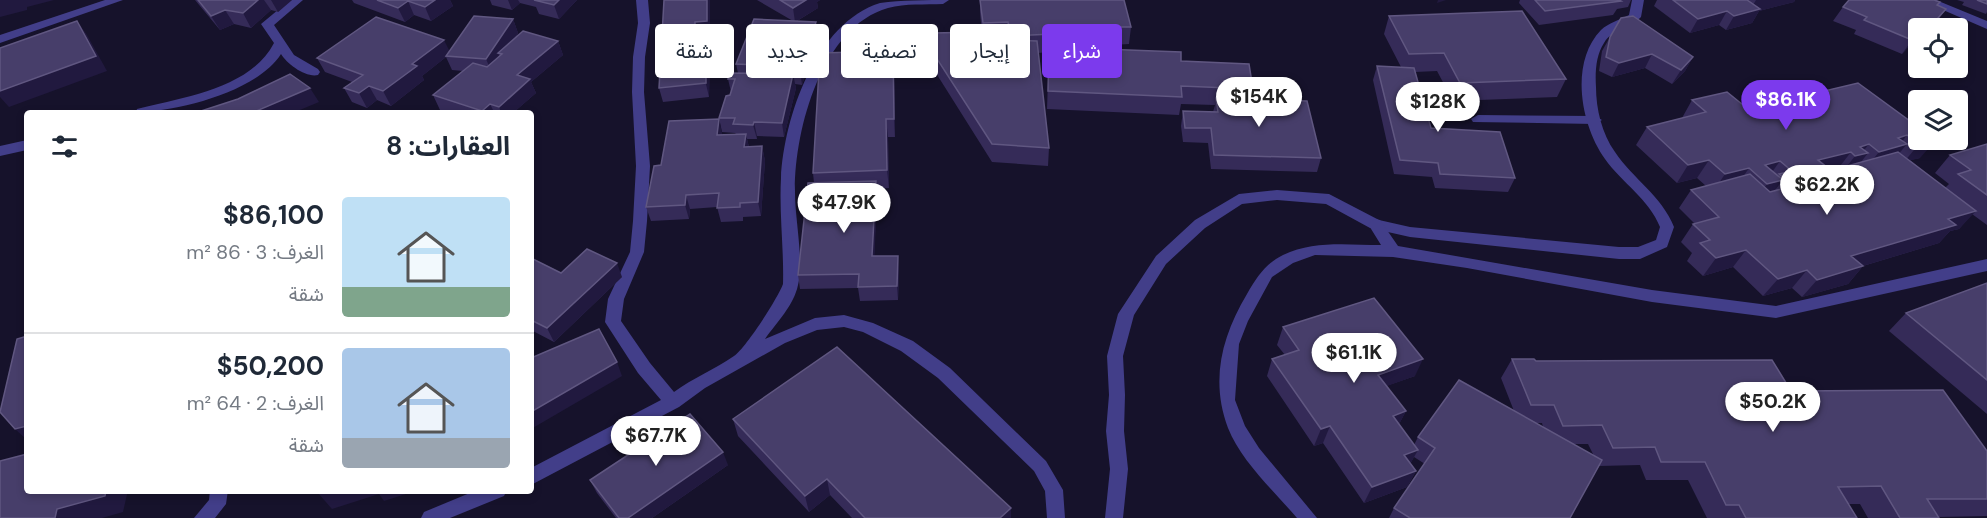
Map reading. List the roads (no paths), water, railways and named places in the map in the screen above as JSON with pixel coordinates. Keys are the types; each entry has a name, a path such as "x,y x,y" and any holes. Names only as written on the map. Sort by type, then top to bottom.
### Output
{"street":[{"path":"0,39 117,0"},
{"path":"297,0 267,24 290,58 314,72"},
{"path":"642,0 644,23 639,57 638,92 643,166 640,221 637,252 616,299 613,322 644,368 673,402"},
{"path":"743,358 784,300 791,284 789,166 803,103 818,69 839,36 858,19 884,6 943,0"},
{"path":"1114,518 1119,469 1115,432 1117,395 1115,356 1126,314 1161,260 1215,213 1239,199 1277,195 1329,199 1375,224 1433,236 1592,252 1640,253 1662,243 1666,235 1664,219 1608,154 1595,120 1589,85 1594,53 1599,40 1606,32 1635,17 1638,0"},
{"path":"1926,0 1987,25"},
{"path":"150,110 180,102 261,70 272,60 280,43"},
{"path":"1478,118 1595,120"},
{"path":"0,151 24,146"},
{"path":"1375,224 1393,251"},
{"path":"1308,518 1253,453 1237,429 1227,400 1231,345 1240,320 1267,273 1287,260 1314,250 1393,251 1467,262 1652,296 1776,312 1987,265"},
{"path":"534,475 673,402 699,383 779,339 815,324 844,321 867,327 908,346 944,373 1040,466 1054,490 1056,518"},
{"path":"203,518 217,504 218,494"},
{"path":"430,518 488,494"}]}
